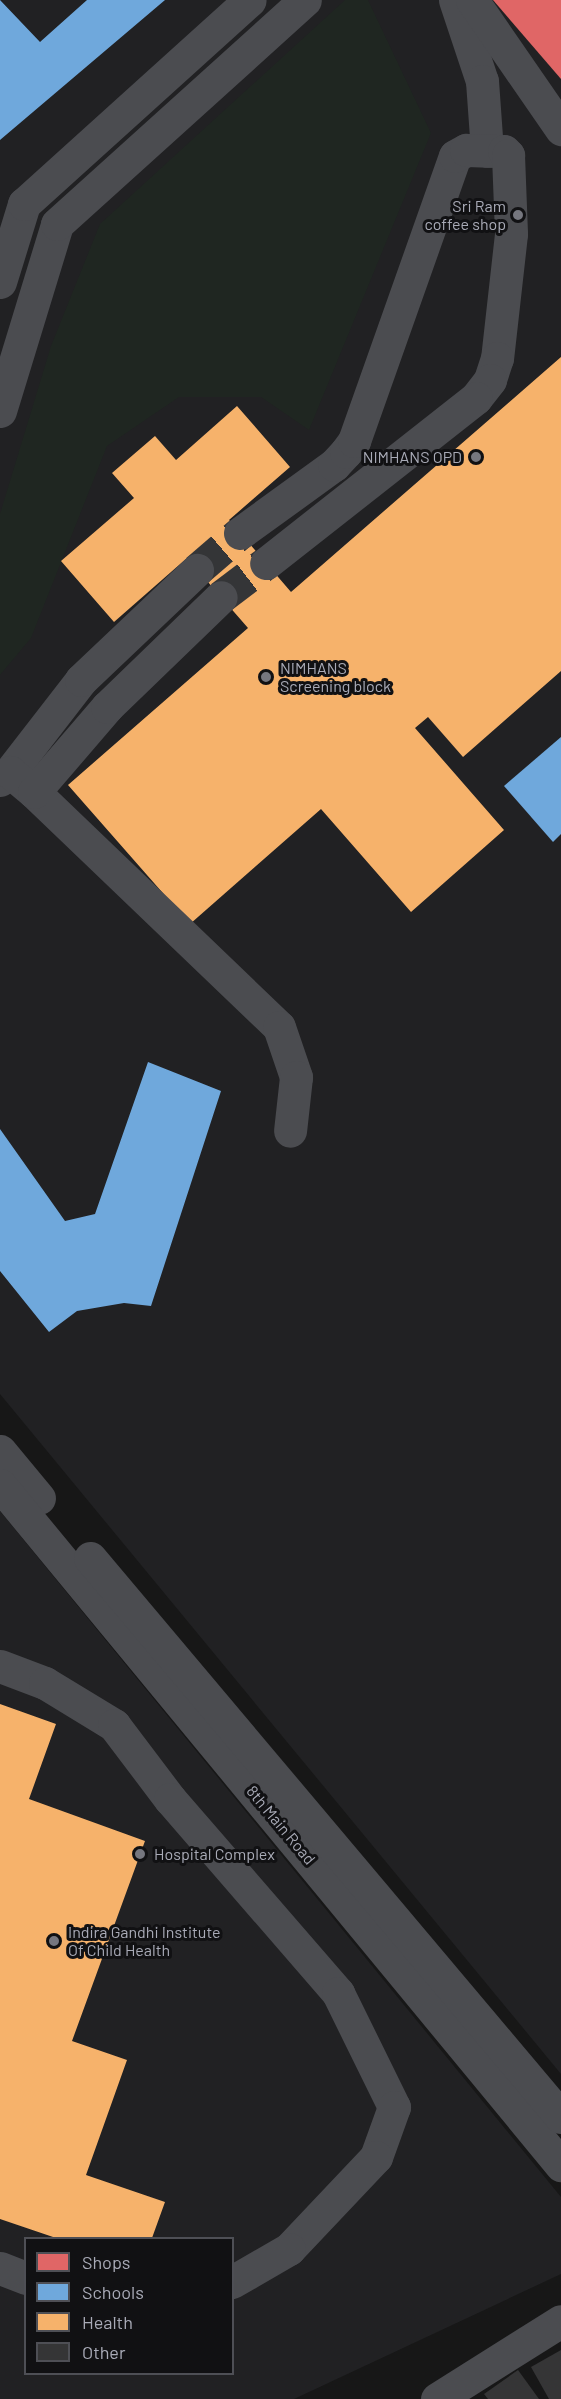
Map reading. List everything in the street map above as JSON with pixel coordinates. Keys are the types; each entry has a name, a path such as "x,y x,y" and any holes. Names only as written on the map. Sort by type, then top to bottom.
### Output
{"street":[{"path":"0,282 24,204 250,0"},
{"path":"0,411 57,224 304,0"},
{"path":"455,0 482,81 486,151"},
{"path":"472,0 561,129"},
{"path":"240,533 334,465 354,441 455,156 466,150 504,151 508,155 511,234 497,358 490,380 476,398 266,563"},
{"path":"15,781 81,680 198,570"},
{"path":"15,781 107,707 222,597"},
{"path":"15,781 279,1027 296,1077 290,1131"},
{"name":"8th Main Road","path":"0,1451 561,2117"},
{"name":"8th Main Road","path":"0,1485 561,2165"},
{"path":"0,1666 45,1683 114,1725 170,1799 338,1993 394,2107 376,2157 289,2249 234,2281"},
{"path":"0,2268 24,2277"},
{"path":"437,2399 561,2321"}],"shaded area":[{"path":"0,0 561,0 561,2074 0,1394"},
{"path":"345,0 368,0 431,133 309,430 261,397 179,397 107,446 31,638 0,675 0,514 51,346 100,224"},
{"name":"Hospital Complex","path":"0,1511 561,2197 561,2274 294,2399 0,2399"}],"building: Shops":[{"path":"493,0 561,0 561,79"}],"building: Schools":[{"path":"0,0 40,42 87,0 165,0 0,140"},
{"path":"561,737 561,834 553,842 504,786"},
{"path":"148,1062 221,1091 151,1306 124,1303 77,1311 49,1332 0,1271 0,1129 65,1221 95,1214"}],"building: Health":[{"path":"561,357 561,671 463,757 428,717 415,728 504,830 411,912 321,809 190,924 68,785 248,628 187,558 114,622 61,561 134,498 112,473 155,436 176,460 237,406 290,467 229,520 291,592"},
{"name":"Indira Gandhi Institute Of Child Health","path":"0,1704 56,1724 29,1799 145,1841 72,2041 127,2060 86,2175 165,2202 152,2237 53,2237 0,2219"}],"building: Other":[{"path":"561,2350 561,2399 549,2399 531,2367"},
{"path":"518,2370 539,2399 488,2399 484,2394"}],"tunnel":[{"path":"197,570 240,533"},
{"path":"221,597 266,563"}],"place":[{"name":"Sri Ram coffee shop","path":"518,215"},
{"name":"NIMHANS OPD","path":"476,457"},
{"name":"NIMHANS Screening block","path":"266,677"},
{"name":"Hospital Complex","path":"140,1854"},
{"name":"Indira Gandhi Institute Of Child Health","path":"54,1941"}]}
